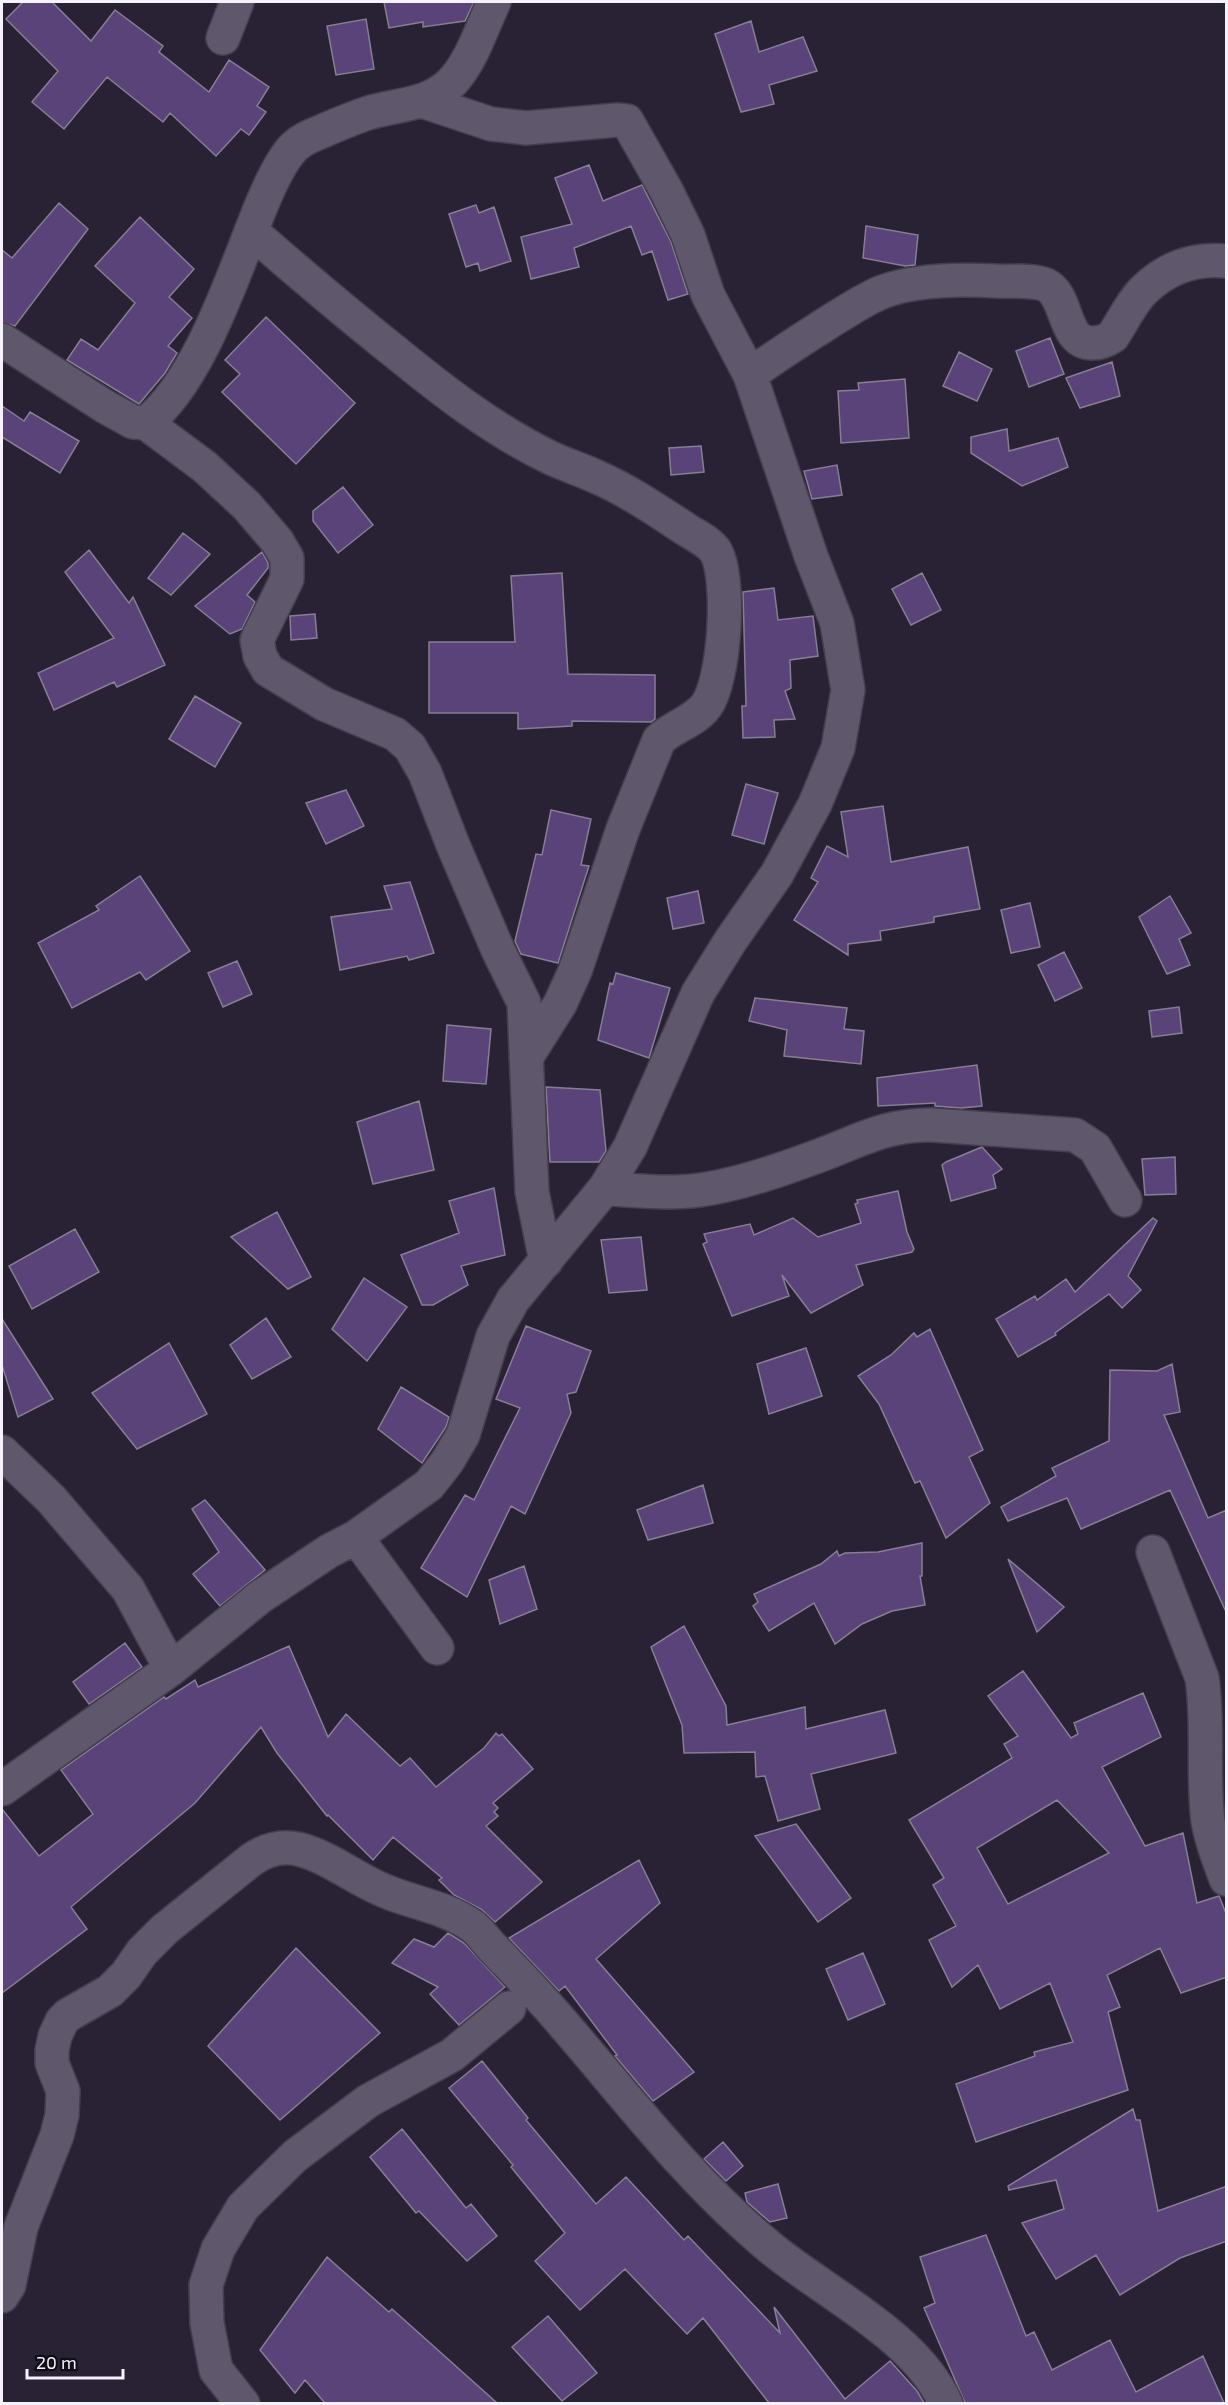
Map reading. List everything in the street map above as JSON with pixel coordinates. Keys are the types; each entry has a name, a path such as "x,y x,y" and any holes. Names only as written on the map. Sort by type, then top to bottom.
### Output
{"street":[{"path":"223,39 237,2"},
{"path":"146,423 156,416 189,371 208,334 270,187 292,149 305,138 370,113 422,100 441,92 453,81 467,59 494,2"},
{"path":"2,1789 171,1669 260,1597 328,1551 356,1537 429,1485 464,1435 493,1336 513,1300 604,1188 643,1120 698,993 731,940 777,874 815,804 838,748 848,690 837,623 811,556 750,375 708,295 688,235 666,190 627,121 526,128 491,124 422,100"},
{"path":"251,231 438,386 499,430 551,458 598,477 645,502 714,548 721,561 724,591 723,626 718,678 713,694 697,717 669,730 659,740 623,829 575,971 560,1004 526,1058"},
{"path":"750,375 783,351 861,302 884,291 966,279 1047,285 1059,299 1076,336 1082,341 1098,343 1113,336 1144,290 1165,274 1188,263 1210,260 1227,261"},
{"path":"2,340 104,406 132,422 146,423 205,467 247,506 277,541 287,558 287,579 257,640 260,656 268,670 324,704 395,734 410,747 425,772 457,855 498,950 524,1003 532,1192 546,1261"},
{"path":"604,1188 630,1191 699,1190 735,1183 811,1159 880,1131 911,1125 932,1125 1076,1135 1095,1148 1125,1200"},
{"path":"2,1452 51,1499 128,1590 171,1669"},
{"path":"356,1537 437,1648"},
{"path":"1153,1552 1202,1678 1205,1696 1204,1753 1209,1824 1227,1879"},
{"path":"2,2296 9,2285 21,2227 57,2134 62,2115 63,2091 52,2063 52,2050 62,2021 68,2015 110,1991 126,1975 142,1952 165,1929 250,1860 265,1850 281,1847 298,1849 335,1863 386,1892 451,1913 473,1926 595,2061 692,2176 772,2250 908,2349 938,2386 946,2403"},
{"path":"243,2403 216,2370 207,2323 206,2285 218,2249 243,2207 295,2156 368,2101 452,2055 509,2008"}],"building":[{"path":"23,2 52,2 91,41 115,10 163,46 159,52 209,92 229,60 269,87 257,106 266,112 249,135 241,129 216,156 170,113 163,122 107,77 64,129 32,102 58,71 6,19"},
{"path":"384,2 474,2 465,21 423,27 423,22 389,28"},
{"path":"366,19 374,69 336,75 327,26"},
{"path":"751,21 759,52 803,37 817,71 769,85 774,104 741,112 715,34"},
{"path":"589,165 603,201 642,185 671,242 688,294 668,300 652,251 642,255 631,226 574,248 579,267 531,279 521,237 572,224 555,178"},
{"path":"59,203 88,229 15,326 2,322 2,250 12,258"},
{"path":"476,205 479,213 494,207 511,261 480,271 478,263 466,267 449,214"},
{"path":"140,217 194,269 169,297 192,318 168,346 177,353 165,373 139,404 67,360 81,339 98,350 135,303 95,266"},
{"path":"866,226 918,235 915,265 905,266 863,258"},
{"path":"266,317 355,403 296,464 222,392 240,374 225,360"},
{"path":"1050,338 1064,374 1029,387 1016,351"},
{"path":"959,352 992,369 977,401 943,386"},
{"path":"1112,362 1120,396 1080,408 1066,378"},
{"path":"905,379 909,438 841,443 838,391 859,390 858,383"},
{"path":"2,406 24,421 30,412 79,441 60,473 2,437"},
{"path":"1007,429 1009,451 1058,438 1068,467 1022,486 971,453 971,437"},
{"path":"701,446 704,472 671,475 669,448"},
{"path":"837,465 842,495 812,499 804,471"},
{"path":"343,487 373,525 338,553 313,521 313,511"},
{"path":"183,533 210,554 171,595 148,578"},
{"path":"89,550 129,603 133,597 165,665 117,687 114,682 54,710 38,673 114,638 65,572"},
{"path":"262,552 268,568 247,595 255,602 242,629 230,634 195,606"},
{"path":"562,573 568,674 655,675 655,719 651,722 572,721 572,726 518,729 518,713 429,713 429,642 515,642 511,576"},
{"path":"922,573 941,610 911,625 892,589"},
{"path":"774,588 778,620 813,616 818,656 790,660 791,688 785,691 795,719 774,720 775,737 743,738 742,706 746,706 743,592"},
{"path":"315,614 317,638 291,640 290,616"},
{"path":"195,696 241,723 215,767 169,739"},
{"path":"746,784 778,793 764,844 732,835"},
{"path":"346,790 364,826 326,844 306,803"},
{"path":"883,806 891,862 968,847 980,909 934,917 934,922 880,931 881,940 848,944 848,955 794,920 818,882 811,878 827,846 848,857 841,812"},
{"path":"551,810 591,819 581,865 589,866 558,963 521,954 515,941 536,854 542,855"},
{"path":"140,876 190,951 146,980 140,972 72,1008 38,943 99,910 96,906"},
{"path":"410,882 434,953 409,960 407,956 340,970 331,917 392,909 384,886"},
{"path":"698,891 704,923 673,929 667,898"},
{"path":"1170,896 1191,933 1179,939 1190,965 1167,974 1139,917"},
{"path":"1030,903 1040,947 1011,953 1001,910"},
{"path":"1064,952 1082,988 1055,1001 1038,965"},
{"path":"237,961 252,994 223,1007 208,973"},
{"path":"616,973 670,988 649,1058 598,1040 610,983 613,984"},
{"path":"755,998 847,1008 844,1029 864,1031 861,1064 784,1056 787,1030 749,1021"},
{"path":"1179,1007 1182,1033 1152,1037 1149,1011"},
{"path":"447,1025 491,1029 486,1084 443,1081"},
{"path":"977,1065 982,1106 961,1108 935,1106 935,1103 878,1106 877,1078"},
{"path":"546,1087 600,1090 606,1151 599,1162 550,1162"},
{"path":"419,1101 434,1170 373,1184 357,1122"},
{"path":"982,1147 1002,1169 993,1175 996,1188 951,1201 942,1165"},
{"path":"1175,1157 1176,1194 1145,1195 1142,1159"},
{"path":"494,1188 505,1255 461,1266 468,1285 433,1305 422,1305 401,1255 459,1233 449,1201"},
{"path":"898,1191 907,1232 914,1249 912,1252 856,1265 863,1285 811,1313 782,1275 789,1296 732,1316 703,1244 707,1242 704,1234 750,1224 754,1235 793,1218 818,1237 861,1223 855,1204 858,1203 857,1200"},
{"path":"277,1212 311,1277 288,1289 231,1237"},
{"path":"1153,1218 1157,1221 1128,1276 1141,1290 1122,1308 1109,1294 1055,1333 1056,1335 1018,1357 996,1319 1035,1296 1037,1300 1066,1279 1075,1292"},
{"path":"75,1229 99,1272 32,1309 9,1266"},
{"path":"641,1237 647,1290 609,1293 601,1240"},
{"path":"364,1278 407,1307 367,1361 332,1329"},
{"path":"266,1318 291,1357 252,1379 230,1345"},
{"path":"2,1319 53,1399 18,1417 2,1365"},
{"path":"526,1326 591,1351 576,1392 567,1394 571,1413 525,1514 511,1506 467,1597 421,1568 465,1495 474,1500 520,1408 496,1399"},
{"path":"930,1329 983,1450 969,1457 990,1503 946,1538 920,1481 915,1483 879,1404 858,1376 891,1355 914,1333 917,1337"},
{"path":"169,1343 207,1414 137,1449 92,1393"},
{"path":"806,1348 822,1396 769,1414 757,1364"},
{"path":"1172,1364 1180,1412 1164,1415 1208,1518 1227,1510 1227,1614 1170,1490 1081,1529 1067,1498 1008,1521 1001,1507 1056,1476 1052,1468 1109,1441 1110,1370 1157,1371"},
{"path":"401,1387 449,1417 446,1427 422,1463 378,1429"},
{"path":"703,1485 713,1523 648,1540 637,1510"},
{"path":"205,1500 265,1570 220,1606 193,1574 219,1552 192,1509"},
{"path":"922,1543 922,1576 920,1576 925,1605 892,1611 862,1624 835,1644 814,1603 769,1631 753,1606 758,1602 754,1594 821,1564 837,1551 839,1556 845,1553 878,1552"},
{"path":"1008,1559 1064,1607 1037,1632"},
{"path":"524,1566 537,1609 500,1624 489,1580"},
{"path":"684,1626 726,1706 727,1725 805,1707 806,1729 885,1710 896,1753 811,1774 820,1809 778,1821 765,1776 756,1777 755,1752 684,1753 682,1725 651,1647"},
{"path":"125,1643 142,1667 89,1704 73,1682"},
{"path":"289,1646 328,1737 346,1714 400,1766 410,1758 436,1787 484,1748 496,1733 499,1736 502,1734 533,1769 493,1803 498,1808 494,1812 498,1816 486,1826 542,1882 495,1922 481,1909 454,1895 439,1880 442,1878 393,1837 373,1860 327,1816 277,1753 261,1727 195,1803 71,1907 87,1929 2,1993 2,1809 39,1856 93,1814 61,1770 164,1697 166,1699 195,1680 198,1687"},
{"path":"1023,1671 1071,1738 1078,1734 1074,1723 1143,1693 1161,1737 1102,1767 1145,1846 1183,1833 1197,1903 1219,1896 1227,1916 1227,1977 1181,1993 1160,1948 1107,1975 1120,2007 1108,2012 1128,2090 976,2142 956,2084 1035,2056 1034,2052 1073,2042 1050,1983 1000,2009 978,1965 952,1987 929,1940 956,1926 933,1885 944,1878 909,1820 1012,1758 1004,1744 1018,1736 988,1696","holes":["1057,1800 1109,1853 1008,1904 977,1848"]},
{"path":"796,1824 851,1898 818,1922 755,1836"},
{"path":"639,1860 660,1903 596,1959 694,2072 653,2101 615,2056 617,2055 565,1986 559,1991 509,1938"},
{"path":"448,1933 464,1943 505,1987 459,2025 430,1994 438,1987 392,1963 414,1939 434,1947"},
{"path":"296,1948 380,2033 280,2120 208,2046"},
{"path":"863,1953 885,2004 848,2020 826,1969"},
{"path":"482,2061 528,2118 526,2120 596,2204 626,2177 684,2240 688,2236 780,2333 774,2307 845,2399 890,2361 917,2391 924,2403 769,2403 703,2318 687,2334 625,2269 580,2310 535,2261 565,2233 511,2167 513,2165 449,2088"},
{"path":"1133,2109 1136,2120 1140,2120 1158,2211 1227,2186 1227,2241 1180,2258 1120,2295 1096,2255 1056,2279 1022,2223 1064,2209 1056,2180 1009,2190 1008,2186"},
{"path":"402,2129 466,2208 471,2204 497,2236 467,2261 419,2211 416,2213 370,2157"},
{"path":"723,2142 743,2166 726,2181 704,2159"},
{"path":"778,2184 787,2218 770,2222 747,2202 745,2193"},
{"path":"986,2235 1026,2336 1034,2332 1052,2370 1110,2340 1136,2392 1203,2356 1224,2403 965,2403 924,2308 935,2303 920,2257"},
{"path":"327,2257 389,2312 392,2309 497,2403 325,2403 305,2380 295,2393 260,2350"},
{"path":"548,2316 597,2373 562,2401 512,2347"}]}
